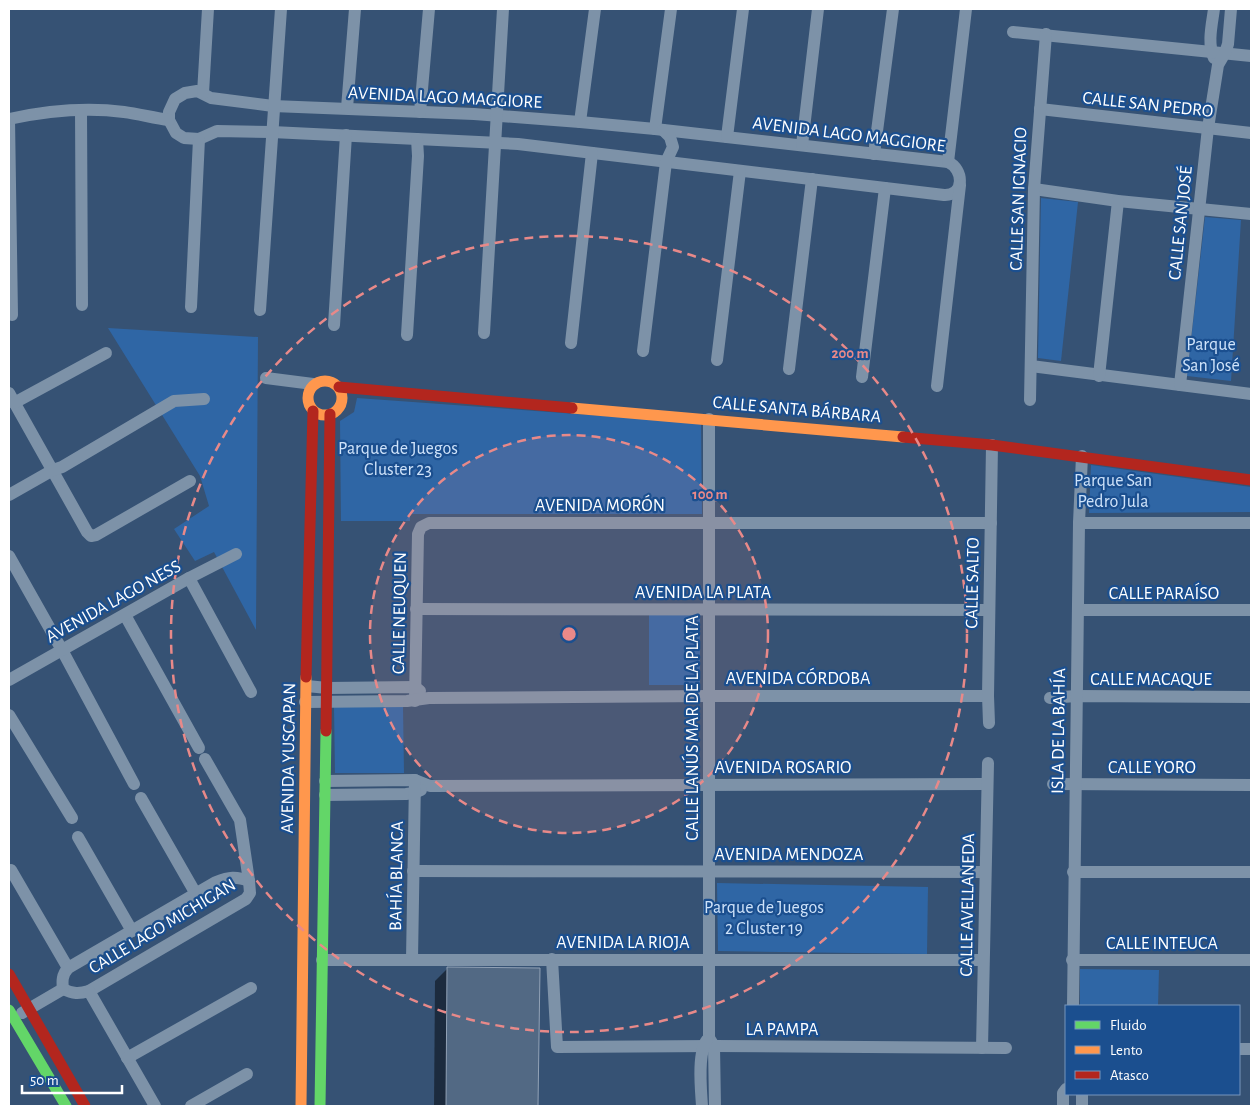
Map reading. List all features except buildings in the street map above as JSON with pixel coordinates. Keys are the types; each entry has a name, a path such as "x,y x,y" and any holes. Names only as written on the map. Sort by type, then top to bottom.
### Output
{"street":[{"path":"203,93 208,9"},
{"path":"260,310 281,9"},
{"path":"347,108 355,9"},
{"path":"420,112 429,9"},
{"path":"484,333 503,9"},
{"path":"580,122 596,9"},
{"path":"643,352 666,162 673,147 670,137 659,129 671,9"},
{"path":"727,137 743,9"},
{"path":"802,146 818,9"},
{"path":"874,154 893,9"},
{"path":"948,162 966,9"},
{"path":"1214,9 1211,52 1218,65"},
{"name":"CALLE SAN JOSÉ","path":"1180,385 1208,128 1218,65 1225,54 1228,44 1231,9"},
{"path":"1013,32 1251,56"},
{"name":"CALLE SAN IGNACIO","path":"1030,400 1034,189 1046,34"},
{"name":"AVENIDA LAGO MAGGIORE","path":"169,120 169,112 175,99 185,93 197,91 211,98 274,106 347,108 580,122 659,129 948,162 958,169 960,180"},
{"name":"CALLE SAN PEDRO","path":"1040,109 1251,133"},
{"path":"81,110 82,305"},
{"path":"12,315 9,119 39,113 81,110 123,112 169,120 176,133 184,138 199,139 217,131 495,142 949,196 958,189 960,180"},
{"path":"334,325 346,135"},
{"path":"407,335 417,138"},
{"path":"191,307 199,139"},
{"path":"571,343 592,153"},
{"path":"717,360 740,171"},
{"path":"789,368 812,179"},
{"path":"937,386 960,180"},
{"path":"862,377 885,188"},
{"path":"1034,189 1118,201 1251,214"},
{"path":"1099,376 1118,201"},
{"path":"106,353 12,398 87,532 91,536 96,535 190,481"},
{"path":"1031,366 1251,394"},
{"path":"266,378 313,384 330,381 339,387 342,392 342,403 339,408 330,414 318,414 313,411 307,401 313,384"},
{"name":"CALLE SANTA BÁRBARA","path":"339,387 992,444 1251,480"},
{"path":"9,496 174,401 204,399"},
{"name":"AVENIDA YUSCAPAN","path":"301,1106 305,702 307,686 313,411"},
{"path":"320,1106 324,795 328,688 330,414"},
{"name":"CALLE LANÚS MAR DE LA PLATA","path":"708,419 709,1043 715,1106"},
{"name":"CALLE SALTO","path":"989,723 992,444"},
{"name":"ISLA DE LA BAHÍA","path":"1073,1005 1076,696 1082,456"},
{"name":"AVENIDA MORÓN","path":"421,527 429,523 991,523"},
{"path":"1079,523 1251,523"},
{"name":"CALLE NEUQUEN","path":"415,701 418,534 421,527"},
{"name":"AVENIDA LAGO NESS","path":"9,680 189,578 236,554"},
{"path":"9,556 134,784"},
{"path":"189,578 251,692"},
{"name":"AVENIDA LA PLATA","path":"416,609 990,610"},
{"name":"CALLE PARAÍSO","path":"1078,610 1251,610"},
{"path":"124,615 240,820 250,881"},
{"path":"307,686 328,688 415,687 429,698"},
{"name":"AVENIDA CÓRDOBA","path":"305,702 415,701 429,698 988,696"},
{"name":"CALLE MACAQUE","path":"1050,698 1076,696 1251,697"},
{"path":"9,715 72,818"},
{"name":"CALLE AVELLANEDA","path":"982,1048 986,784 988,763"},
{"name":"AVENIDA ROSARIO","path":"325,781 415,780 430,786 986,784"},
{"name":"BAHÍA BLANCA","path":"412,959 415,780"},
{"name":"CALLE YORO","path":"1053,784 1251,785"},
{"name":"AVENIDA ROSARIO","path":"324,795 414,793 430,786"},
{"path":"141,798 196,894"},
{"path":"78,837 132,931"},
{"path":"11,870 68,968"},
{"name":"AVENIDA MENDOZA","path":"413,871 985,872"},
{"path":"1074,872 1251,872"},
{"name":"CALLE LAGO MICHIGAN","path":"229,877 239,877 250,881 250,893 246,899 89,990 78,994 63,990 62,981 64,973 68,968 216,882 229,877"},
{"name":"LA PAMPA","path":"552,959 557,1047 709,1043 1006,1048"},
{"name":"AVENIDA LA RIOJA","path":"322,960 983,960"},
{"name":"CALLE INTEUCA","path":"1072,960 1251,960"},
{"path":"10,981 85,1106"},
{"path":"127,1058 251,988"},
{"path":"63,990 28,1009 11,1014 66,1106"},
{"path":"89,990 155,1106"},
{"name":"CALLE LANÚS MAR DE LA PLATA","path":"702,1106 709,1043"},
{"path":"320,1070 326,1095 332,1106"},
{"path":"192,1106 248,1074"},
{"path":"1063,1106 1063,1093 1065,1090"}],"green space":[{"path":"1041,198 1078,202 1061,361 1038,358"},
{"name":"Parque San José","path":"1205,217 1241,220 1231,381 1187,376"},
{"path":"108,328 258,337 256,630 214,552 195,561 174,529 209,506 200,476"},
{"name":"Parque de Juegos Cluster 23","path":"357,398 701,423 702,514 410,514 410,521 341,521 340,421 354,412"},
{"name":"Parque San Pedro Jula","path":"1091,465 1251,487 1251,512 1089,513"},
{"path":"649,615 700,615 700,685 649,685"},
{"path":"403,706 404,773 335,773 334,707"},
{"name":"Parque de Juegos 2 Cluster 19","path":"717,883 928,887 927,954 718,951"},
{"path":"1080,969 1159,970 1158,1005 1080,1005"}],"traffic: fast":[{"path":"320,1106 326,731"},
{"path":"9,1010 66,1106"}],"traffic: slow":[{"path":"325,381 332,382 337,386 341,391 342,398 341,405 337,410 332,414 325,415 318,414 313,410 309,405 308,398 309,391 313,386 318,382 325,381"},
{"path":"572,408 903,437"},
{"path":"301,1106 306,677"}],"traffic: jam":[{"path":"339,387 572,408"},
{"path":"306,677 313,411"},
{"path":"326,731 330,414"},
{"path":"903,437 992,445 1251,480"},
{"path":"9,974 85,1106"}]}
